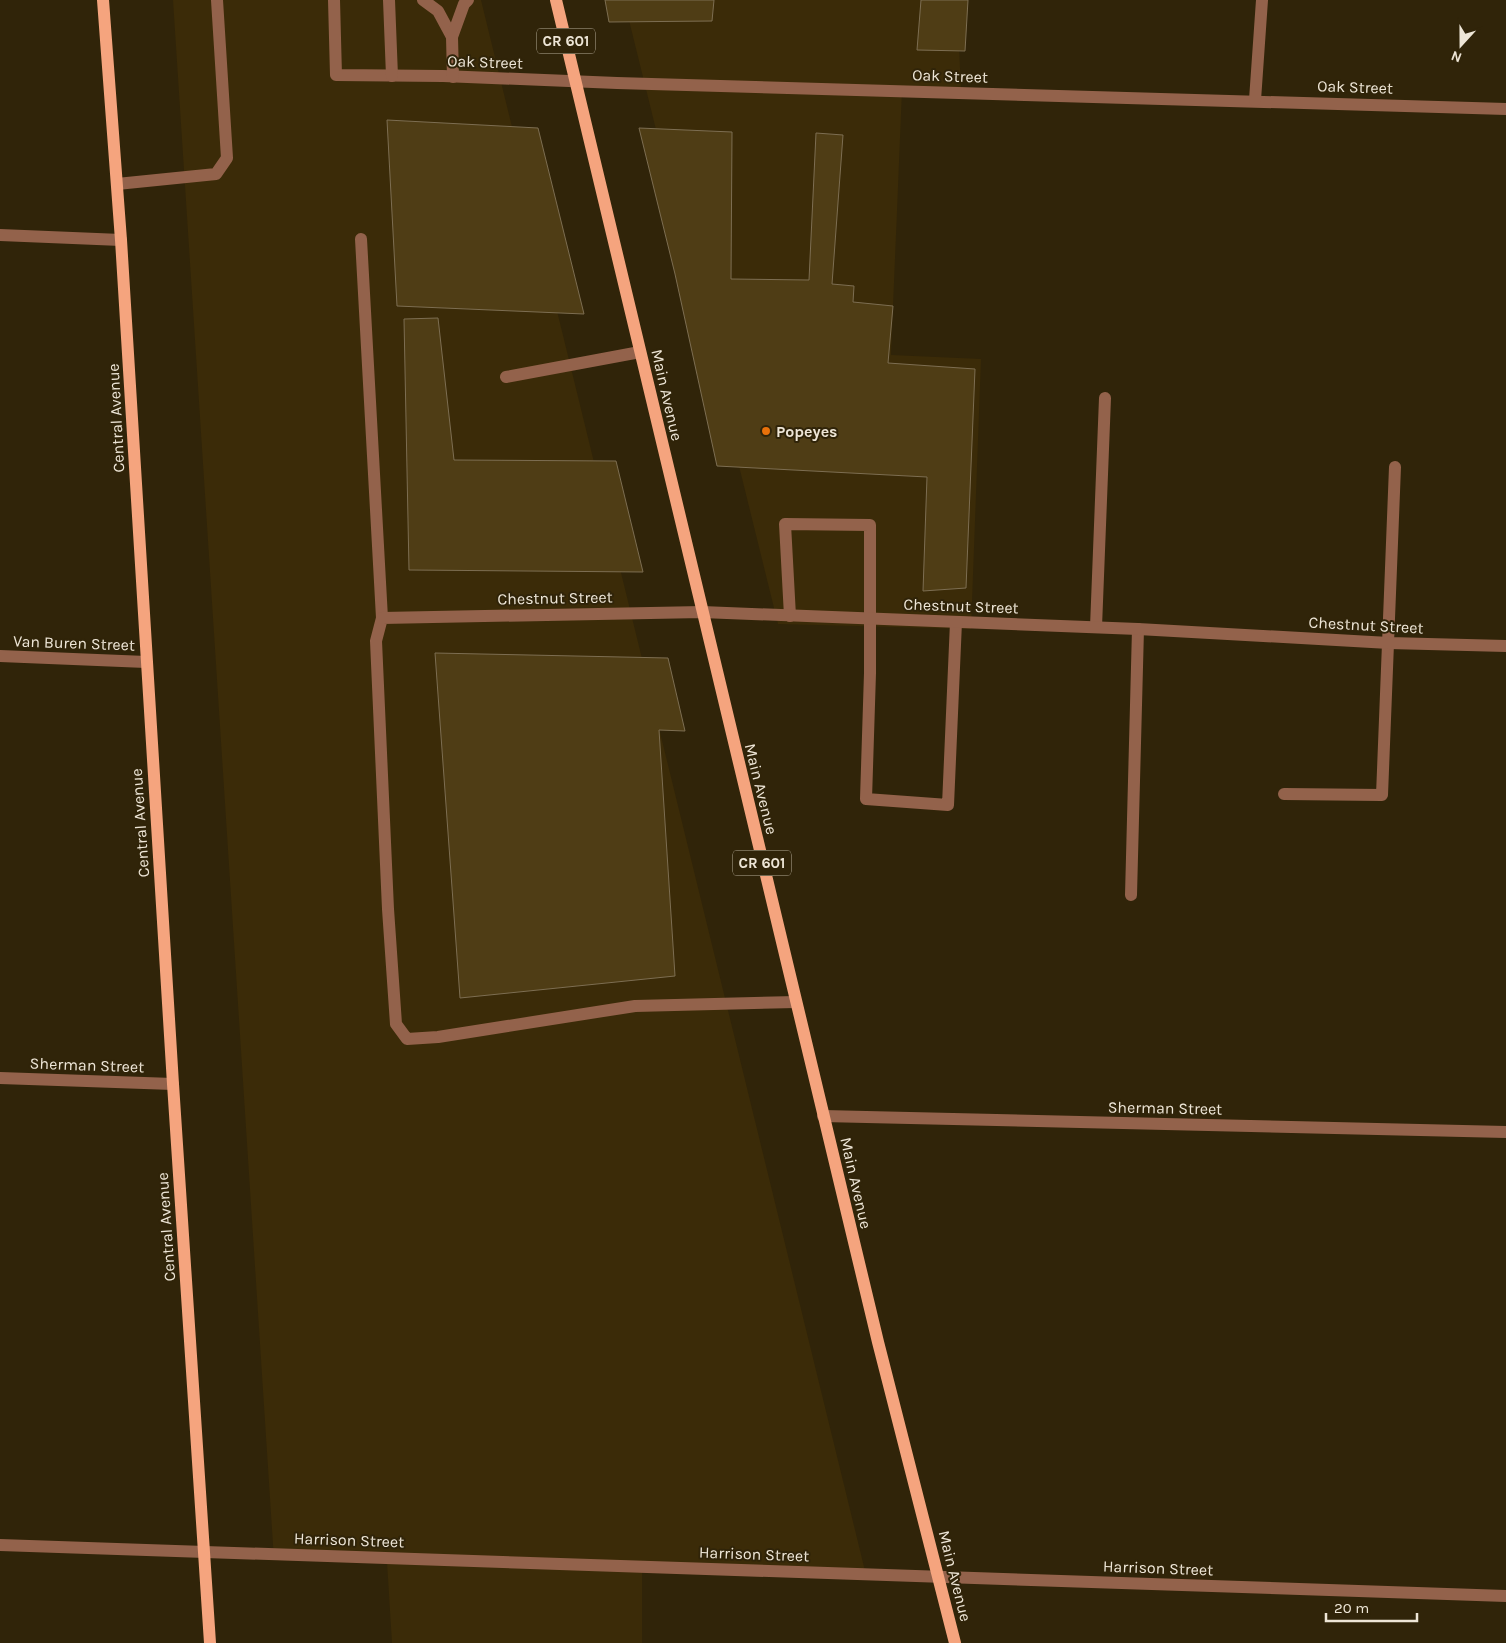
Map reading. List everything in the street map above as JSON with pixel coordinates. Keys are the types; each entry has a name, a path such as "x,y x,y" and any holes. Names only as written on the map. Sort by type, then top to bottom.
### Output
{"main road":[{"name":"Central Avenue","path":"103,0 121,240 146,662 210,1643"},
{"name":"Main Avenue","path":"556,0 823,1116 878,1342 955,1643"}],"street":[{"path":"117,184 216,174 227,158 217,0"},
{"name":"Oak Street","path":"334,0 336,75 1506,108"},
{"path":"389,0 392,76"},
{"path":"423,0 436,6 452,37"},
{"path":"453,77 452,37 464,4 468,0"},
{"path":"1255,100 1262,0"},
{"path":"0,235 121,240"},
{"path":"361,239 382,618 376,641 388,908 396,1024 407,1039 438,1037 635,1006 796,1002"},
{"path":"506,377 640,352"},
{"path":"1096,627 1105,398"},
{"path":"1284,794 1382,795 1396,468"},
{"path":"790,616 785,524 870,524 866,799 948,806 956,622"},
{"name":"Chestnut Street","path":"382,618 702,612 1096,627 1389,643 1506,646"},
{"path":"1131,895 1138,629"},
{"name":"Van Buren Street","path":"0,656 146,662"},
{"name":"Sherman Street","path":"0,1078 173,1084"},
{"name":"Sherman Street","path":"823,1116 1506,1132"},
{"name":"Harrison Street","path":"0,1544 1506,1596"}],"shaded area":[{"path":"173,0 481,0 867,1579 642,1568 642,1643 392,1643 387,1562 274,1560"},
{"path":"624,0 957,0 961,91 902,90 891,355 981,359 971,629 778,624"}],"building":[{"path":"605,0 714,0 712,21 609,22"},
{"path":"921,0 968,0 965,51 917,50"},
{"path":"387,120 538,128 584,314 397,306"},
{"path":"639,128 732,132 731,279 809,280 816,133 843,135 832,284 854,286 853,302 893,306 888,363 975,369 966,588 923,591 927,477 717,466 675,274"},
{"path":"438,318 454,460 616,461 643,572 409,570 404,319"},
{"path":"435,653 668,658 685,731 659,730 675,976 460,998"}],"place":[{"name":"Popeyes","path":"766,431"}]}
